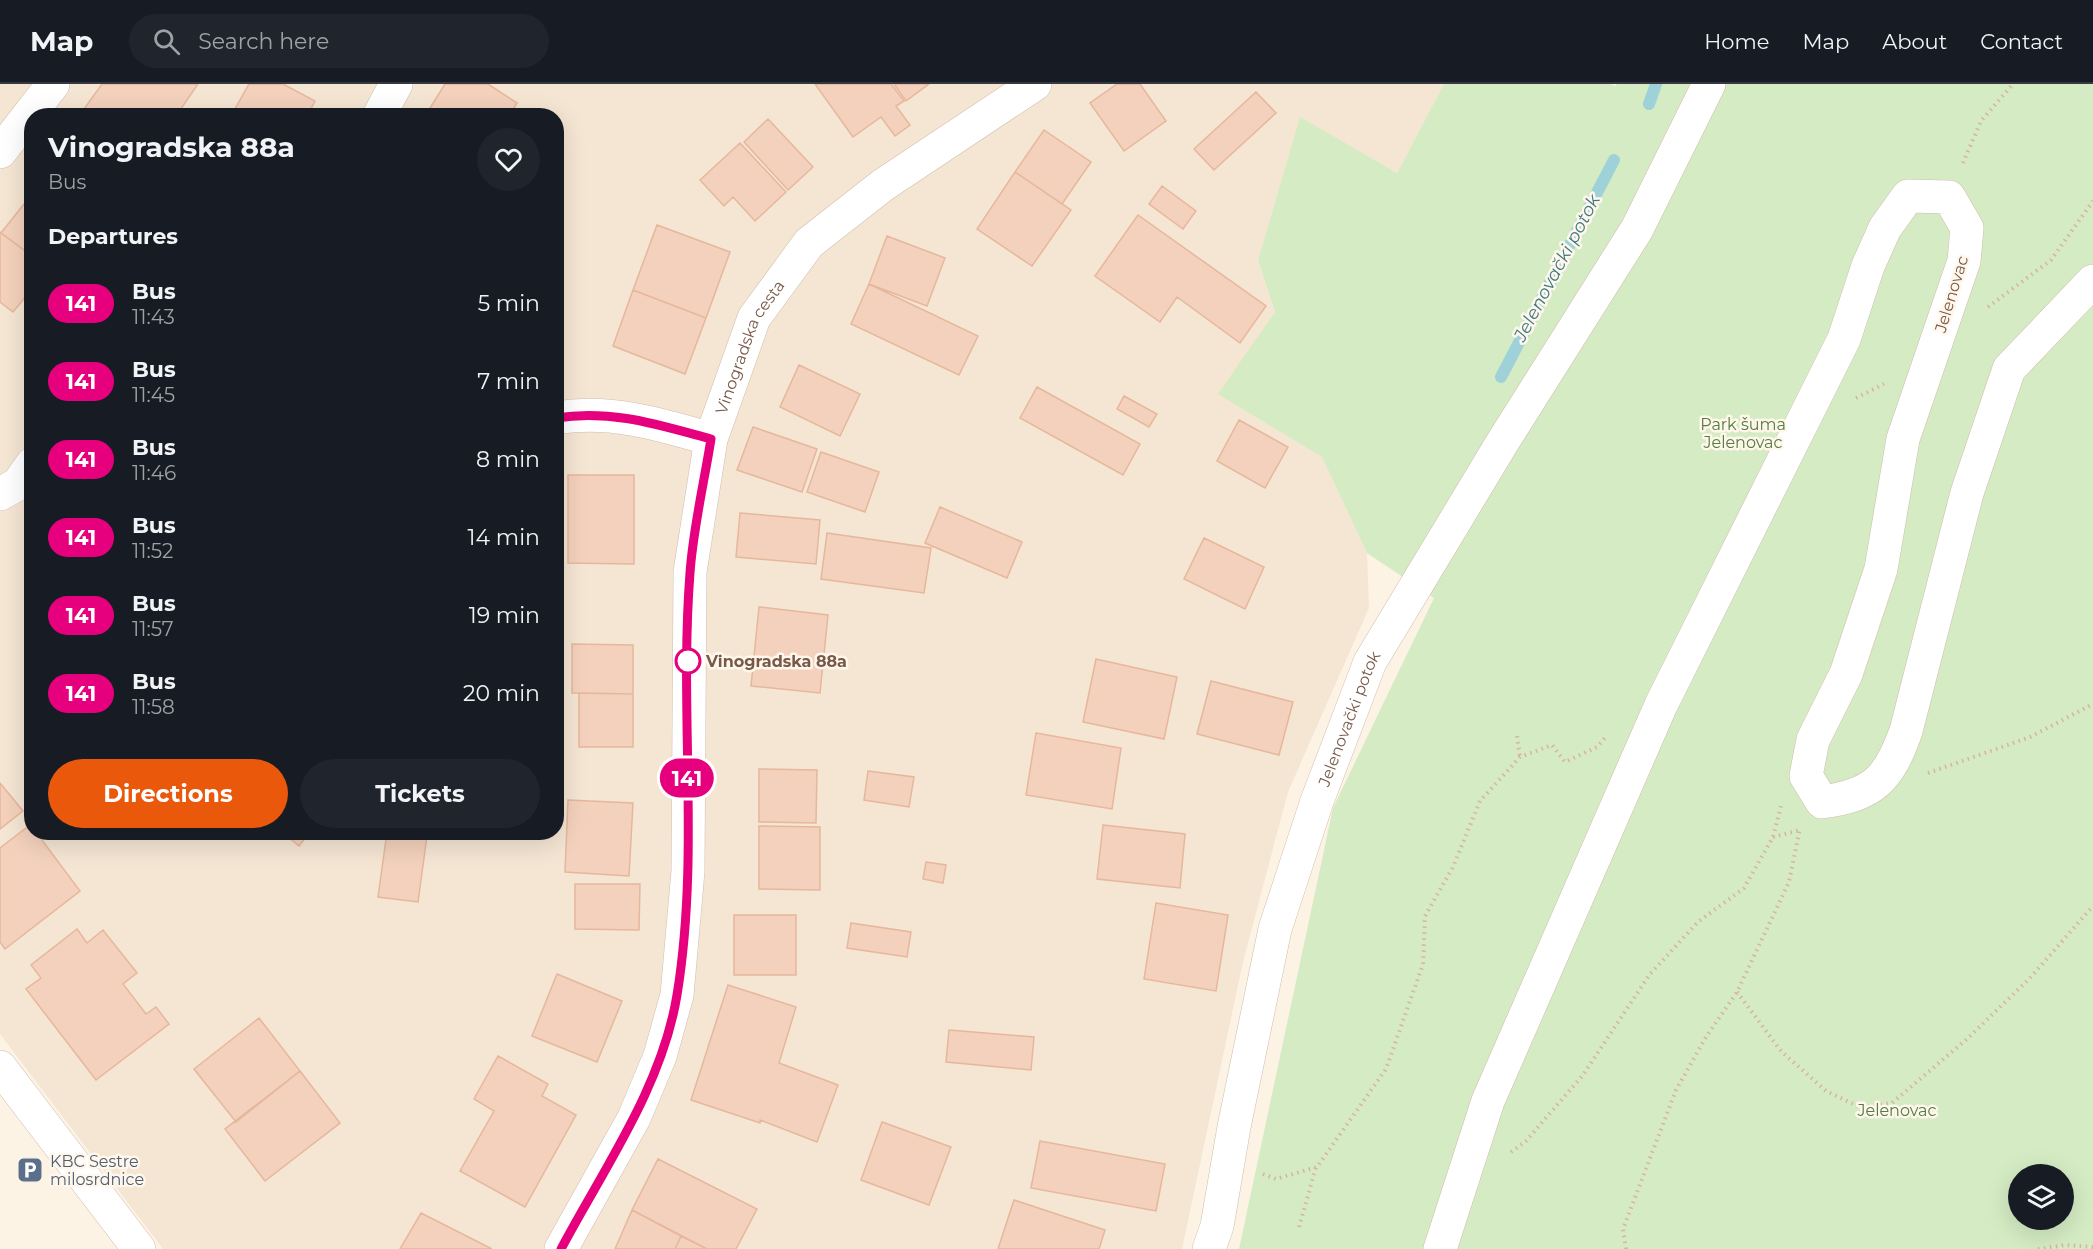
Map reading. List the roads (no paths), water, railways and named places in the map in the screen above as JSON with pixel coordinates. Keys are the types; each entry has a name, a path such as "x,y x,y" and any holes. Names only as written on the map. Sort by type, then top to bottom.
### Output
{"street":[{"path":"34,108 53,84"},
{"path":"383,108 396,84"},
{"name":"Vinogradska cesta","path":"561,1249 634,1118 660,1056 677,995 688,871 690,572 711,439 754,318 809,243 883,185 1035,84"},
{"name":"Jelenovački potok","path":"1209,1249 1217,1226 1275,929 1317,801 1370,662 1502,443 1637,229 1709,84"},
{"path":"0,152 24,121"},
{"name":"Jelenovac","path":"1440,1249 1488,1101 1656,715 1676,670 1844,339 1868,266 1885,228 1908,196 1948,197 1967,228 1964,261 1903,440 1881,569 1846,674 1813,740 1806,776 1822,802 1850,798 1874,786 1896,759 1906,730 1967,493 2008,369 2093,280"},
{"path":"564,417 590,413 635,418 711,439"},
{"path":"0,494 18,484 24,475"},
{"path":"0,1068 139,1249"}],"waterway":[{"name":"Jelenovački potok","path":"1649,104 1656,84"},
{"name":"Jelenovački potok","path":"1501,377 1614,160"}],"place":[{"name":"Vinogradska 88a","path":"688,661"},
{"name":"KBC Sestre milosrdnice","path":"30,1170"}],"park label":[{"name":"Park šuma Jelenovac","path":"1743,433"}]}
